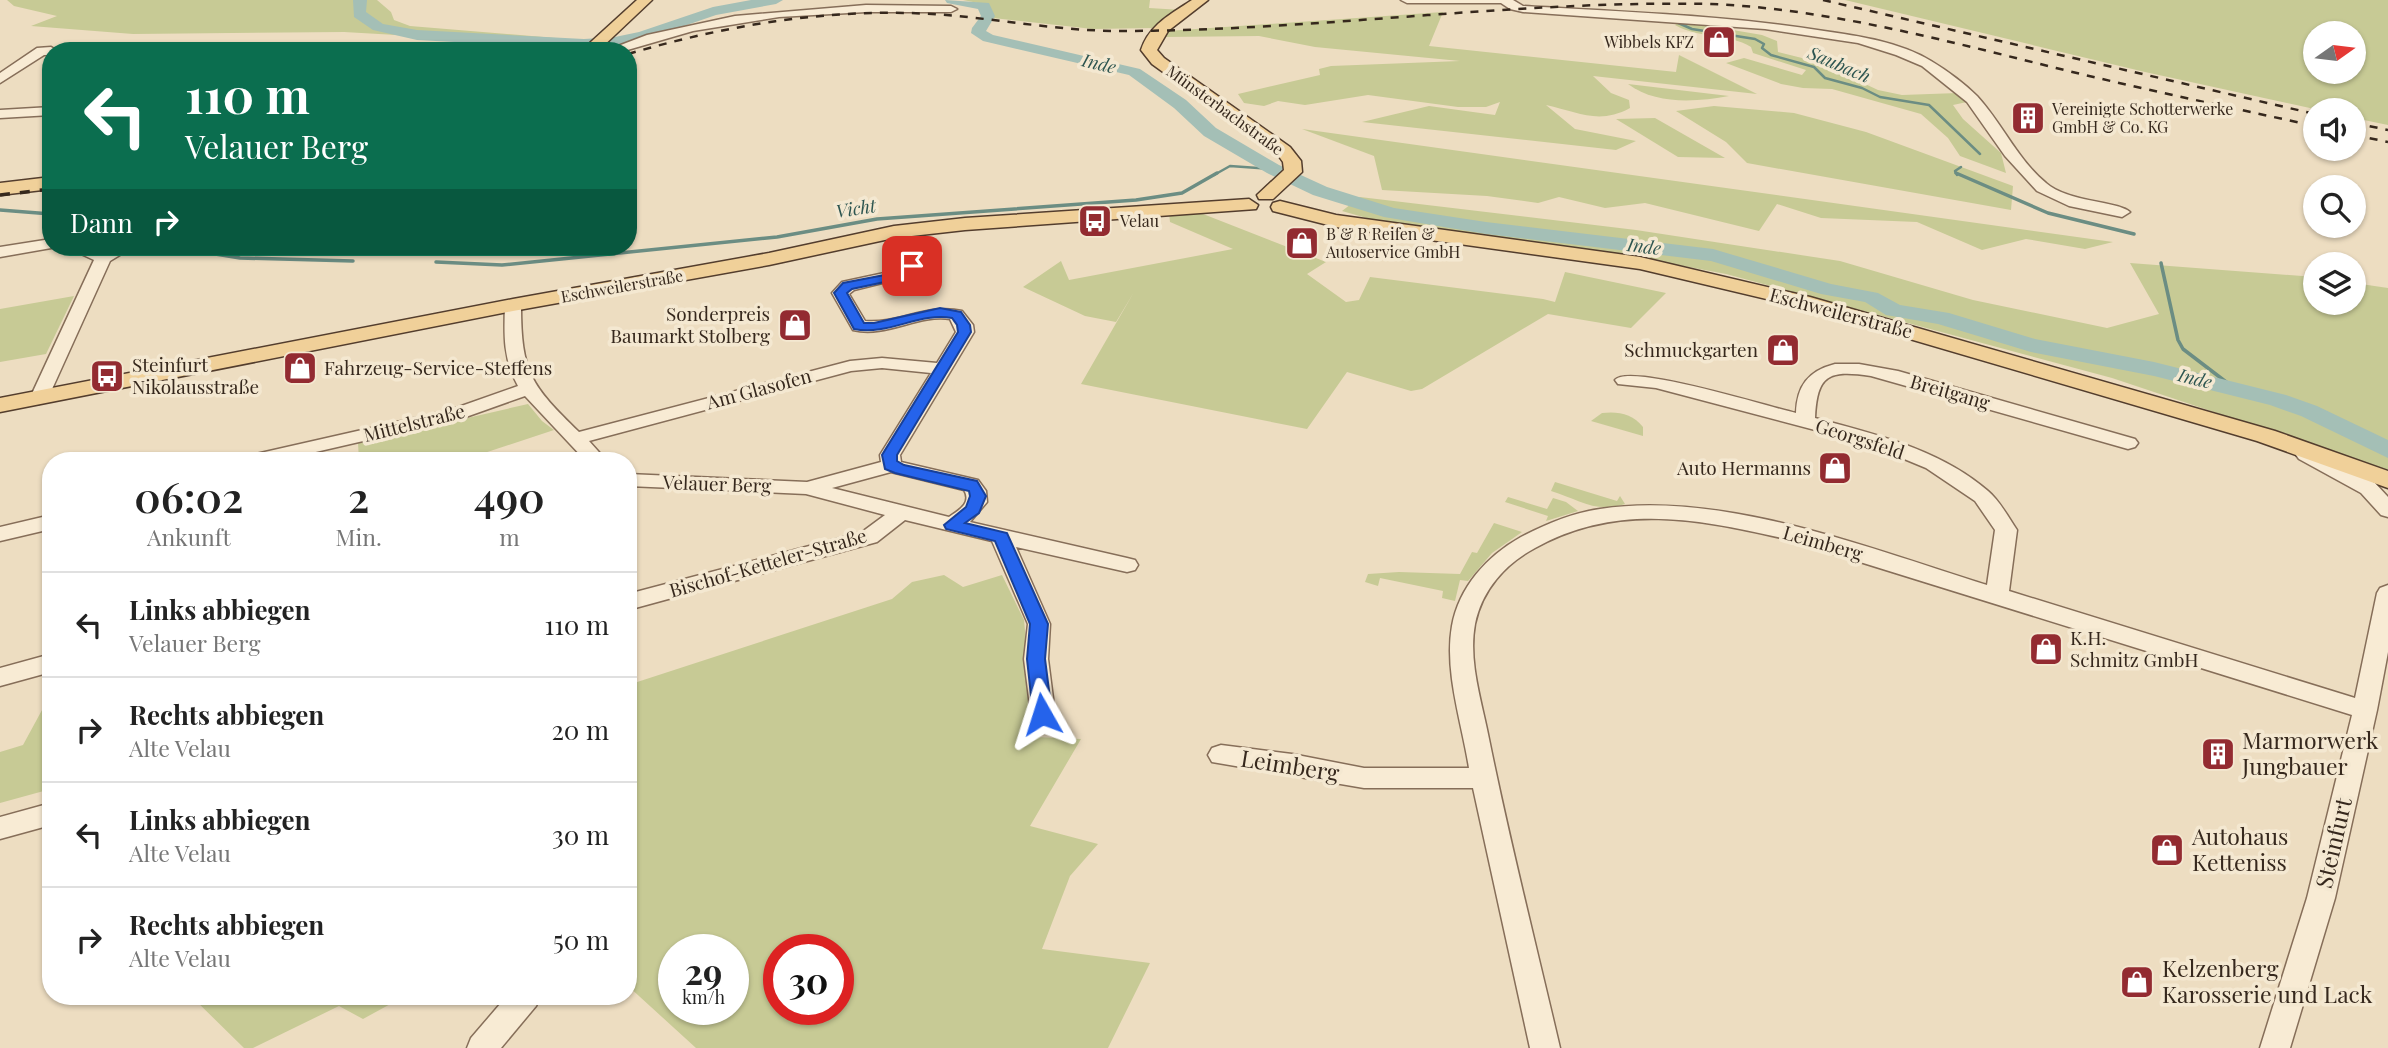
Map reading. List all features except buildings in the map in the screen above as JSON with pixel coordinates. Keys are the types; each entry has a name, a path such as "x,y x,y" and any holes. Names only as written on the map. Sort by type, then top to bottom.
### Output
{"main road":[{"path":"604,42 645,0"},
{"name":"Münsterbachstraße","path":"1201,0 1152,38 1149,50 1152,55 1284,151 1292,161 1274,192"},
{"path":"0,189 42,184"},
{"name":"Eschweilerstraße","path":"0,405 513,305 769,259 894,232 1274,192 1336,222 1401,228 1604,258 1720,281 1810,303 2266,436 2388,480"}],"street":[{"path":"1407,0 1505,0 1514,8 1522,9 1765,25 1859,40 1900,52 1926,64 1972,99 2010,153 2042,188 2074,203 2122,212"},
{"path":"628,42 786,13 945,7"},
{"path":"0,79 42,51"},
{"path":"0,114 42,112"},
{"path":"894,232 911,259 909,272 848,286 841,293 859,326 874,327 940,312 956,315 964,325 964,332 943,369 890,455 891,466 971,485 976,489 978,496 973,510 952,525"},
{"path":"0,252 42,245"},
{"path":"98,256 103,258"},
{"path":"39,398 103,258 107,256"},
{"path":"513,305 514,353 520,372 553,416 589,452"},
{"name":"Am Glasofen","path":"577,438 849,366 882,363 943,369"},
{"name":"Breitgang","path":"1805,421 1808,390 1813,382 1832,370 1866,370 1892,375 2128,443"},
{"name":"Georgsfeld","path":"1624,380 1657,383 1875,440 1933,464 1982,496 2006,530 1997,595"},
{"name":"Mittelstraße","path":"344,451 365,434 456,414 530,388"},
{"path":"2266,436 2355,480 2382,501 2388,510"},
{"name":"Velauer Berg","path":"806,488 891,466"},
{"name":"Velauer Berg","path":"637,480 806,488 1001,537 1127,565"},
{"name":"Bischof-Ketteler-Straße","path":"637,601 869,537 902,512"},
{"name":"Leimberg","path":"1545,1048 1484,778 1461,653 1467,612 1482,580 1494,566 1527,541 1559,526 1592,517 1638,512 1688,513 1745,522 1997,595 2365,710"},
{"path":"0,534 42,524"},
{"path":"1001,537 1039,624 1036,659 1042,714"},
{"name":"Steinfurt","path":"2275,1048 2321,898 2365,710 2388,593"},
{"path":"0,677 42,665"},
{"name":"Leimberg","path":"1221,755 1292,764 1364,778 1484,778"},
{"path":"0,828 42,816"},
{"path":"482,1048 518,1005"}],"green space":[{"path":"7,0 377,0 391,12 394,20 410,26 579,40 519,42 344,32 133,34 31,26 57,16 14,6"},
{"path":"963,0 1150,0 1149,8 1182,10 1152,28 1093,29 993,18 990,8"},
{"path":"1845,0 2388,0 2388,125 2366,120 2366,98 2303,98 2303,107 2145,72"},
{"path":"1443,12 1429,46 1676,72 1679,55 1757,94 1593,76 1611,93 1629,100 1630,108 1608,116 1588,116 1546,105 1575,129 1636,141 1616,150 1362,122 1429,106 1495,115 1500,102 1486,107 1458,107 1368,95 1305,105 1278,101 1264,106 1244,103 1238,94 1320,75 1319,69 1331,66 1460,61 1315,47 1259,36 1164,37 1167,31"},
{"path":"1680,21 1762,35 1777,41 1778,52 1818,62 1878,90 1902,95 1958,93 1967,102 1953,105 1963,119 2001,153 2006,173 1960,156 1948,138 1921,114 1832,89 1781,84 1726,63 1744,58 1802,75 1806,70 1753,53 1751,47 1742,43 1675,25"},
{"path":"1628,84 1729,96 1703,100 1664,99 1639,91"},
{"path":"1714,106 1794,113 1866,132 2013,186 2011,210 1747,163 1726,142 1676,111"},
{"path":"1655,118 1725,158 1678,157 1616,119"},
{"path":"1302,129 2113,242 2085,249 2026,239 1982,250 1917,222 1821,218 1777,204 1759,231 1645,203 1605,208 1559,197 1538,203 1487,196 1382,190 1374,156"},
{"path":"1360,197 1636,230 1840,261 1973,300 2107,328 2159,314 2130,263 2303,276 2303,315 2366,315 2366,285 2388,288 2388,470 2112,378 1726,274 1609,252 1370,219 1342,211"},
{"path":"1198,212 1326,262 1307,274 1346,302 1359,300 1370,277 1555,302 1565,272 1666,293 1631,328 1548,314 1422,389 1411,391 1347,372 1307,429 1081,384 1134,292 1116,322 1085,316 1023,287 1061,261 1069,280 1233,249 1170,222 1169,213"},
{"path":"74,296 46,354 0,362 0,309"},
{"path":"528,404 542,421 554,430 487,452 359,452 358,443"},
{"path":"1602,413 1630,416 1643,427 1643,436 1591,421"},
{"path":"1555,482 1617,501 1620,496 1625,504 1605,507 1587,504 1551,491"},
{"path":"1508,497 1547,509 1553,498 1566,502 1578,511 1546,521 1548,516 1505,502"},
{"path":"1494,523 1522,532 1492,553 1468,581 1460,580 1455,601 1442,598 1443,591 1380,578 1378,586 1365,582 1368,574 1460,574 1472,552 1477,553"},
{"path":"944,575 963,587 1002,575 1024,620 1035,737 1081,739 1030,826 1098,844 1070,876 1042,949 1150,963 1108,1048 696,1048 671,1025 749,1025 749,934 658,934 658,1013 637,994 637,682 892,599 912,582"},
{"path":"42,710 42,791 0,803 0,752 23,745"},
{"path":"200,1005 389,1005 363,1019 339,1006 253,1048 244,1048"}],"waterway":[{"name":"Inde","path":"360,0 359,14 378,27 417,35 547,42"},
{"name":"Inde","path":"615,42 713,11 776,0"},
{"name":"Inde","path":"952,0 984,6 988,16 979,28 979,33 988,38 1134,72 1180,104 1210,132 1273,169 1320,191 1391,213 1486,228 1713,255 1828,290 1871,297 1894,310 1941,318 2031,345 2154,369 2278,400 2309,411 2388,450"},
{"name":"Saubach","path":"1676,22 1692,29 1755,39 1764,44 1762,48 1771,55 1814,67 1825,78 1862,88 1880,97 1929,105 1980,154"},
{"name":"Vicht","path":"1214,175 1230,166 1273,169"},
{"name":"Saubach","path":"1956,173 1961,167"},
{"name":"Vicht","path":"637,251 777,237 877,219 1136,200 1182,193 1217,173"},
{"name":"Saubach","path":"1956,173 2048,213 2134,234"},
{"name":"Vicht","path":"0,210 42,213"},
{"name":"Vicht","path":"228,256 353,261"},
{"name":"Vicht","path":"436,262 502,265 590,256"},
{"name":"Saubach","path":"2161,263 2178,340 2183,349 2234,388"}],"railway":[{"path":"1823,0 2303,111"},
{"path":"637,52 740,27 816,16 855,14 932,14 1073,29 1120,31 1268,26 1563,7 1711,4 1798,12 1885,27 2303,123"},
{"path":"2366,125 2388,130"},
{"path":"2366,137 2388,142"},
{"path":"0,195 42,190"}],"place":[{"name":"Wibbels KFZ","path":"1719,42"},
{"name":"Vereinigte Schotterwerke GmbH & Co. KG","path":"2028,118"},
{"name":"Velau","path":"1095,221"},
{"name":"B & R Reifen & Autoservice GmbH","path":"1302,243"},
{"name":"Sonderpreis Baumarkt Stolberg","path":"795,325"},
{"name":"Schmuckgarten","path":"1783,350"},
{"name":"Fahrzeug-Service-Steffens","path":"300,368"},
{"name":"Steinfurt Nikolausstraße","path":"107,376"},
{"name":"Auto Hermanns","path":"1835,468"},
{"name":"K.H. Schmitz GmbH","path":"2046,649"},
{"name":"Marmorwerk Jungbauer","path":"2218,754"},
{"name":"Autohaus Ketteniss","path":"2167,850"},
{"name":"Kelzenberg Karosserie und Lack","path":"2137,982"}],"route":[{"path":"912,266 904,275 848,286 842,289 841,293 856,324 866,328 940,312 956,315 964,325 964,332 890,455 889,461 891,466 971,485 976,489 978,496 973,510 952,525 1001,537 1039,624 1036,659 1042,714"}]}
